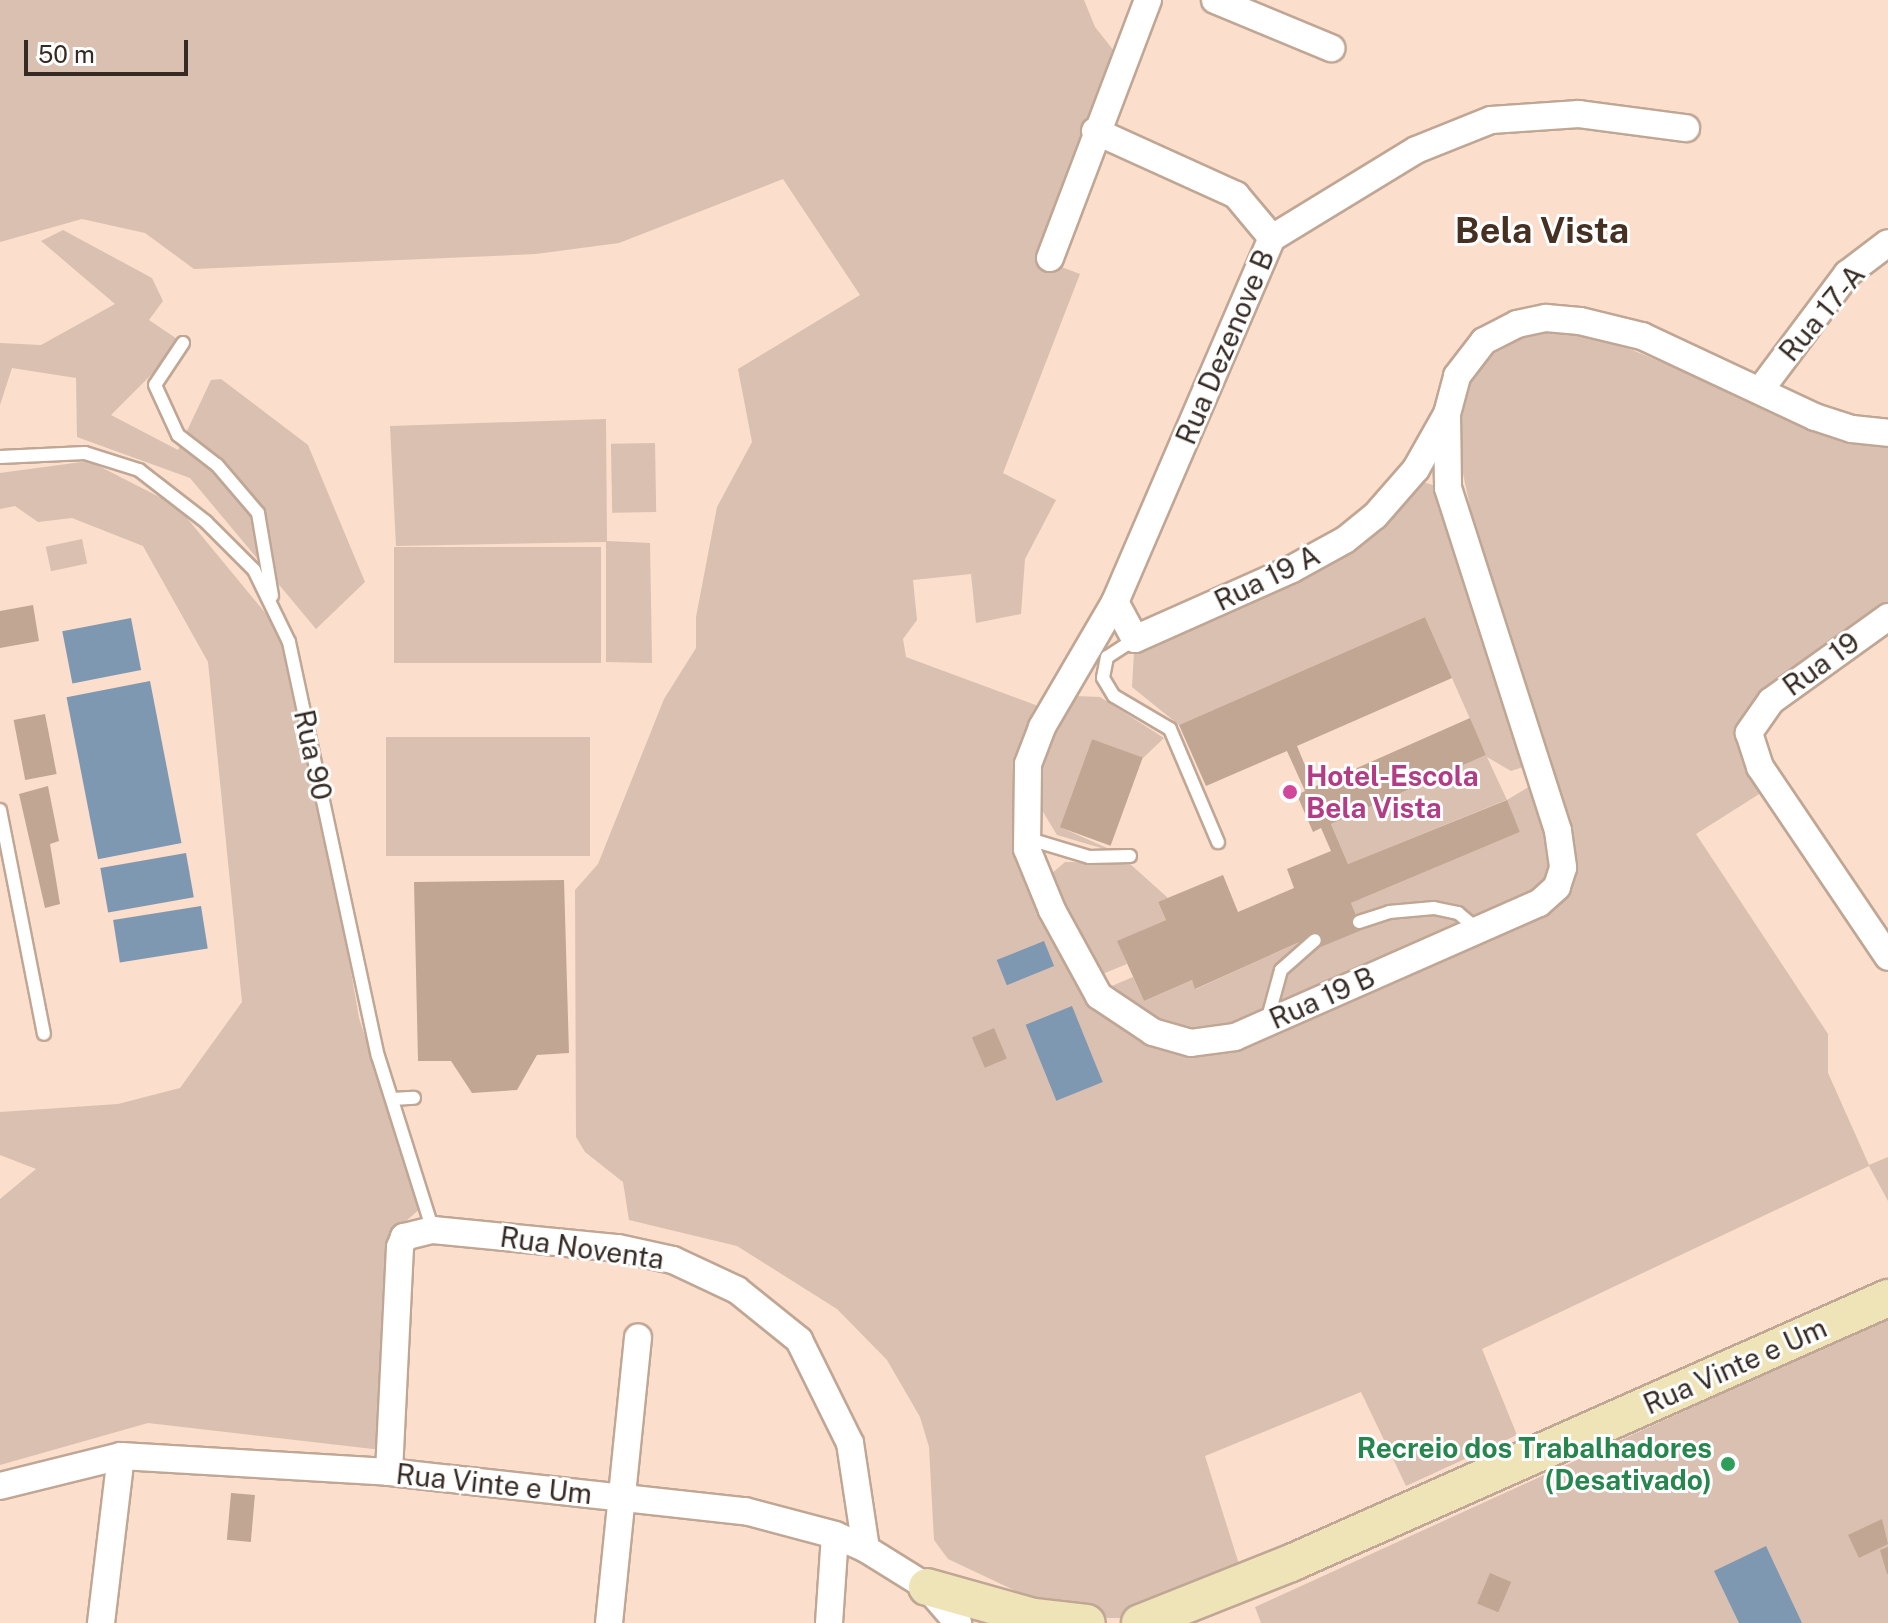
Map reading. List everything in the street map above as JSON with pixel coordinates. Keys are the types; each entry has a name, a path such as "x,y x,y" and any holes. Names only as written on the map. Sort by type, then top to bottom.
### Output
{"street":[{"path":"1050,258 1095,131 1148,0"},
{"path":"1215,0 1331,48"},
{"name":"Rua Dezenove B","path":"1115,602 1272,238 1416,150 1491,120 1579,114 1686,128"},
{"path":"1095,131 1236,195 1272,238"},
{"name":"Rua 17-A","path":"1761,389 1847,274 1888,243"},
{"path":"1447,414 1457,376 1484,341 1517,324 1546,318 1642,336 1761,389 1815,417 1852,429 1888,433"},
{"name":"Rua 19 B","path":"1115,602 1033,748 1024,803 1026,838 1033,870 1080,968 1113,1008 1153,1032 1191,1043 1220,1041 1266,1024 1546,899 1557,887 1563,858 1448,488 1447,414"},
{"name":"Rua 19 A","path":"1135,639 1292,569 1345,540 1375,516 1416,469 1447,414"},
{"path":"1416,469 1448,488"},
{"path":"1115,602 1135,639"},
{"name":"Rua 19","path":"1888,617 1757,715 1749,733 1753,754 1888,957"},
{"path":"389,1472 400,1247 415,1231 433,1230"},
{"name":"Rua Noventa","path":"433,1230 618,1248 673,1260 737,1290 770,1313 799,1340 850,1443 866,1549"},
{"name":"Rua Vinte e Um","path":"1140,1623 1305,1556 1888,1298"},
{"path":"609,1623 638,1337"},
{"path":"101,1623 121,1456"},
{"name":"Rua Vinte e Um","path":"0,1486 121,1456 389,1472 745,1511 835,1535 866,1549 927,1587 958,1623"},
{"path":"829,1623 835,1535"},
{"path":"927,1587 1034,1617 1087,1623"}],"lane":[{"path":"183,343 155,385 178,435 217,465 258,513 275,611"},
{"name":"Rua 90","path":"0,457 85,453 139,470 206,522 254,570 289,642 378,1056 433,1230"},
{"path":"1135,639 1107,657 1103,678 1114,696 1170,729 1218,842"},
{"path":"0,810 44,1034"},
{"path":"1026,838 1089,857 1130,856"},
{"path":"1359,922 1389,912 1434,908 1458,913 1478,930"},
{"path":"1266,1024 1281,970 1315,940"},
{"path":"392,1099 414,1098"}],"shaded area":[{"path":"0,0 1084,0 1095,27 1118,56 1035,257 1080,274 1003,473 1056,500 1025,559 1021,614 976,623 971,574 913,580 917,620 903,639 906,657 1049,710 1021,795 1085,985 1182,1053 1198,1057 1241,1051 1532,918 1572,845 1475,530 1458,450 1457,421 1463,395 1490,356 1528,334 1576,331 1601,337 1851,441 1888,446 1888,608 1747,708 1738,725 1738,743 1764,791 1696,834 1828,1034 1828,1073 1869,1165 1888,1157 1888,1201 1869,1166 1482,1349 1517,1435 1406,1486 1361,1392 1205,1456 1243,1577 1127,1618 1108,1618 1050,1607 948,1559 934,1540 929,1447 920,1417 887,1360 837,1309 737,1246 629,1220 623,1182 585,1152 576,1137 575,890 598,864 664,699 696,648 696,617 717,507 752,442 738,369 860,295 783,179 619,243 536,254 194,269 145,233 82,219 0,242"},
{"path":"63,230 152,278 163,301 149,320 183,343 111,415 178,450 211,380 221,379 308,445 365,582 316,629 190,478 77,437 76,378 12,368 0,405 0,343 41,345 115,304 41,241"},
{"path":"606,419 607,541 650,543 652,663 606,662 606,542 396,546 390,426"},
{"path":"655,443 656,512 612,513 611,444"},
{"path":"89,461 177,506 295,649 359,1018 421,1208 391,1234 382,1450 148,1423 0,1465 0,1199 36,1169 0,1155 0,1112 118,1104 180,1088 242,1002 208,662 143,546 72,518 38,522 15,506 0,509 0,473"},
{"path":"1423,482 1440,487 1535,763 1511,771 1487,757 1507,800 1540,780 1556,836 1550,890 1198,1041 1100,991 1133,977 1144,1001 1192,980 1196,989 1313,936 1362,930 1351,903 1520,832 1506,800 1348,864 1331,824 1486,755 1425,617 1179,725 1132,687 1134,652 1237,598"},
{"path":"82,539 87,563 51,571 46,547"},
{"path":"394,547 601,547 601,663 394,663"},
{"path":"1075,696 1100,697 1164,738 1143,758 1092,739 1060,827 1118,853 1057,835 1031,792 1030,768"},
{"path":"386,737 590,737 590,856 386,856"},
{"path":"1065,862 1129,863 1168,898 1158,902 1166,920 1118,941 1127,964 1090,979 1050,875"},
{"name":"Recreio dos Trabalhadores (Desativado)","path":"1888,1318 1888,1623 1261,1623 1255,1607"}],"water":[{"path":"131,618 141,670 72,683 62,631"},
{"path":"150,681 181,843 98,859 67,697"},
{"path":"186,853 194,897 108,912 100,868"},
{"path":"201,906 208,948 120,962 113,920"},
{"path":"1044,941 1054,966 1007,985 997,960"},
{"path":"1072,1006 1103,1082 1056,1101 1026,1025"},
{"path":"1766,1546 1802,1623 1739,1623 1714,1571"}],"building":[{"path":"33,605 39,641 0,648 0,611"},
{"path":"1425,617 1452,678 1297,746 1314,787 1470,718 1486,755 1331,824 1348,864 1507,800 1520,832 1351,903 1362,930 1318,948 1313,936 1195,989 1192,980 1144,1001 1117,941 1166,920 1158,902 1223,875 1238,912 1294,888 1287,869 1331,851 1321,828 1313,832 1297,795 1305,791 1287,751 1206,786 1179,725"},
{"path":"45,714 57,774 25,780 14,720"},
{"path":"1092,739 1143,757 1111,846 1060,827"},
{"path":"48,786 59,841 50,844 60,904 45,908 19,794"},
{"path":"564,880 569,1053 537,1055 517,1090 472,1093 451,1061 418,1061 414,882"},
{"path":"994,1028 1007,1058 985,1068 972,1037"},
{"path":"231,1493 255,1495 251,1542 227,1540"},
{"path":"1882,1519 1888,1544 1859,1558 1848,1535"},
{"path":"1888,1547 1888,1574 1887,1574 1880,1550"},
{"path":"1490,1573 1511,1582 1498,1612 1477,1603"}],"place":[{"name":"Hotel-Escola Bela Vista","path":"1290,792"},
{"name":"Recreio dos Trabalhadores (Desativado)","path":"1728,1464"}],"district":[{"name":"Bela Vista","path":"1542,231"}]}
